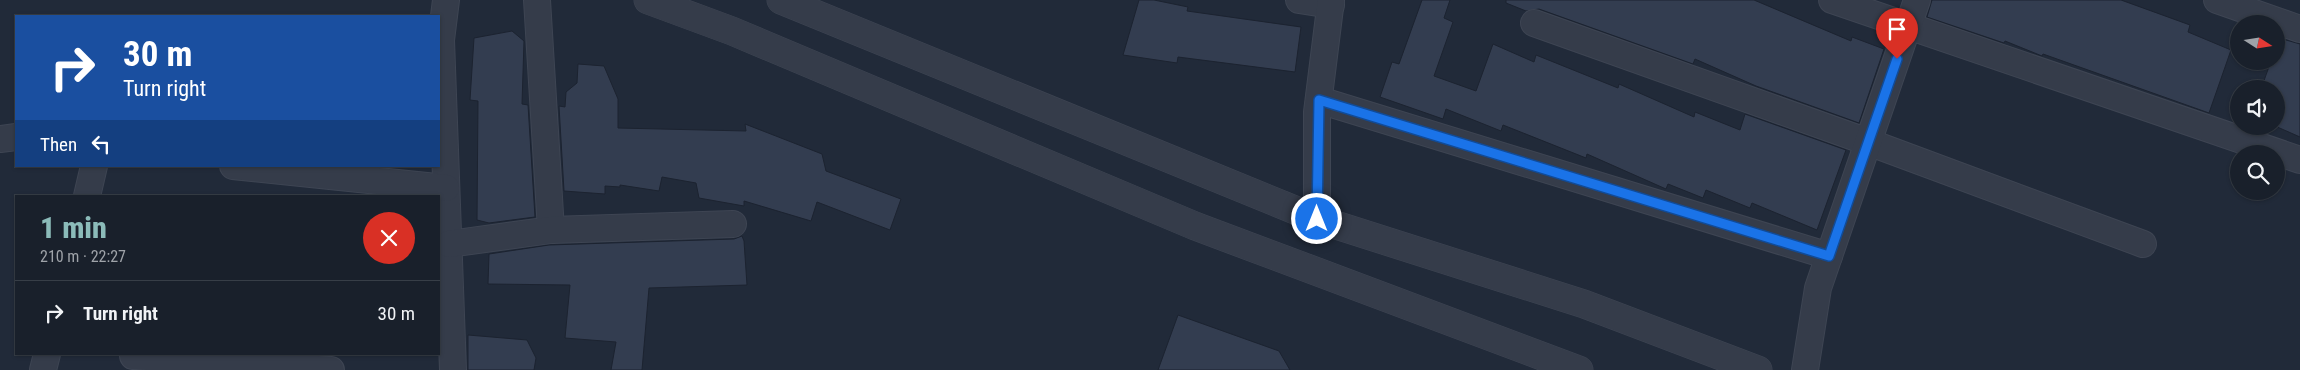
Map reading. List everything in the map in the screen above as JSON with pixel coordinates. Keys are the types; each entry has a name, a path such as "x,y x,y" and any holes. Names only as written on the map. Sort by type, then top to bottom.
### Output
{"street":[{"path":"446,0 441,40 449,244 444,280 453,370"},
{"path":"537,0 551,230"},
{"path":"648,0 742,35 1195,226 1579,370"},
{"path":"782,0 1317,219 1584,304 1758,370"},
{"path":"1298,0 1331,3 1319,100 1317,219"},
{"path":"1832,0 2300,160"},
{"path":"1805,370 1818,288 1918,0"},
{"path":"2217,0 2300,29"},
{"path":"1534,22 1868,142 2143,244"},
{"path":"1319,100 1829,256"},
{"path":"0,141 15,137"},
{"path":"0,141 15,144"},
{"path":"87,195 94,167"},
{"path":"243,167 446,188"},
{"path":"449,244 551,230 733,224"},
{"path":"43,370 47,355"},
{"path":"133,356 331,370"}],"building":[{"path":"1139,0 1154,0 1188,7 1187,11 1301,27 1295,72 1178,57 1177,63 1123,55"},
{"path":"1422,0 1450,0 1444,18 1453,22 1434,76 1476,91 1493,44 1534,62 1536,55 1618,88 1619,84 1694,117 1695,112 1740,130 1745,114 1846,150 1817,230 1752,203 1750,208 1706,190 1703,198 1668,184 1666,189 1587,154 1586,158 1503,125 1501,131 1446,109 1443,119 1380,97 1392,62 1399,64"},
{"path":"1506,0 1754,0 1851,41 1852,37 1884,49 1859,123 1756,86 1695,59 1693,64 1539,9 1526,11 1506,3"},
{"path":"1932,0 2121,0 2190,25 2188,32 2230,50 2230,53 2209,113 2043,54 2042,56 2005,41 2004,43 1927,17"},
{"path":"512,31 524,41 522,104 528,105 535,217 489,223 477,220 478,101 470,100 474,38"},
{"path":"2285,40 2300,44 2300,137 2285,130 2285,80 2264,80 2268,70 2285,70"},
{"path":"578,64 604,66 618,99 618,128 746,131 745,124 822,154 826,171 901,199 890,230 817,202 811,221 744,201 744,206 699,198 696,183 662,177 659,191 620,185 620,187 605,186 605,194 564,191 559,106 565,107 566,92 577,83"},
{"path":"742,236 747,285 649,288 642,370 611,370 616,342 565,338 570,285 488,284 489,254 549,245 734,239"},
{"path":"1178,315 1279,351 1290,370 1158,370"},
{"path":"468,335 527,340 536,358 534,370 468,370"}],"route":[{"path":"1317,219 1317,112 1319,100 1829,256 1897,59"}]}
